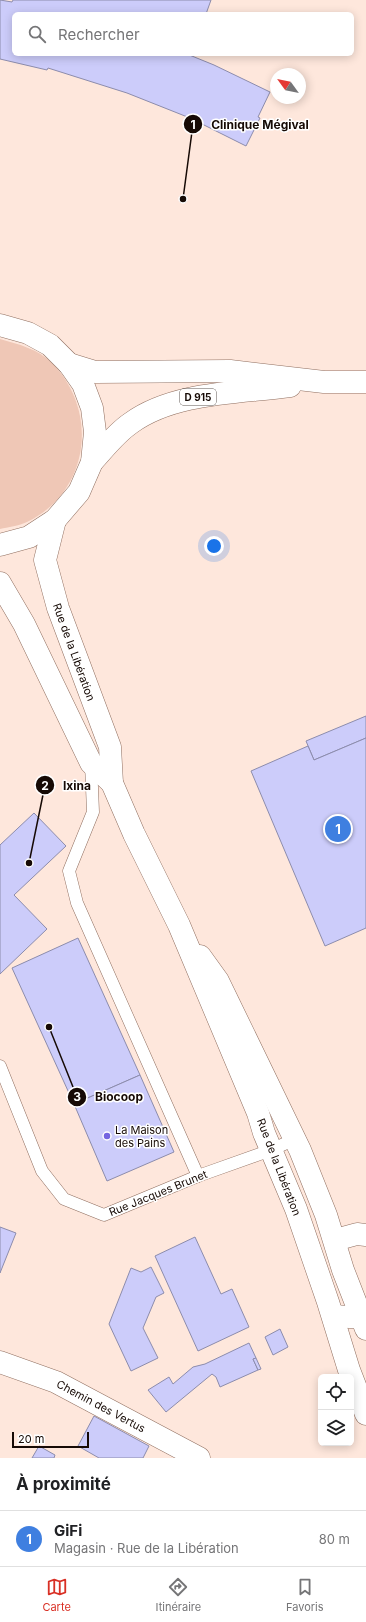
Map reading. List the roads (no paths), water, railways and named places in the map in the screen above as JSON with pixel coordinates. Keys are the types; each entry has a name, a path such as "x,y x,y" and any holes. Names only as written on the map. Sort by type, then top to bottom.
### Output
{"main road":[{"path":"0,325 28,333 50,346 69,364 83,384 92,408 95,432 92,462 79,492 55,520 29,537 0,545"},
{"name":"D 915","path":"69,364 95,372 230,371 324,382 366,382"},
{"name":"D 915","path":"92,462 130,423 159,407 188,398 324,382"},
{"name":"Rue de la Libération","path":"55,520 45,560 58,608 110,747 112,783 134,834 179,925 258,1113 271,1150 296,1209 333,1316 349,1370 366,1414"},
{"name":"Rue de la Libération","path":"0,583 24,624 91,763 112,783"},
{"name":"Rue de la Libération","path":"179,925 218,981 295,1139 334,1240 343,1270 365,1321"},
{"path":"334,1240 358,1234 366,1235"},
{"path":"333,1316 365,1321"},
{"name":"Chemin des Vertus","path":"0,1362 56,1382 199,1458"}],"lane":[{"path":"91,763 93,812 69,871 78,903 198,1176"},
{"name":"Rue Jacques Brunet","path":"1,1071 42,1171 64,1199 104,1215 198,1176 271,1150 295,1139"}],"place":[{"name":"Clinique Mégival","path":"183,199"},
{"name":"GiFi","path":"338,829"},
{"name":"Ixina","path":"29,863"},
{"name":"Biocoop","path":"49,1027"},
{"name":"La Maison des Pains","path":"107,1136"}]}
